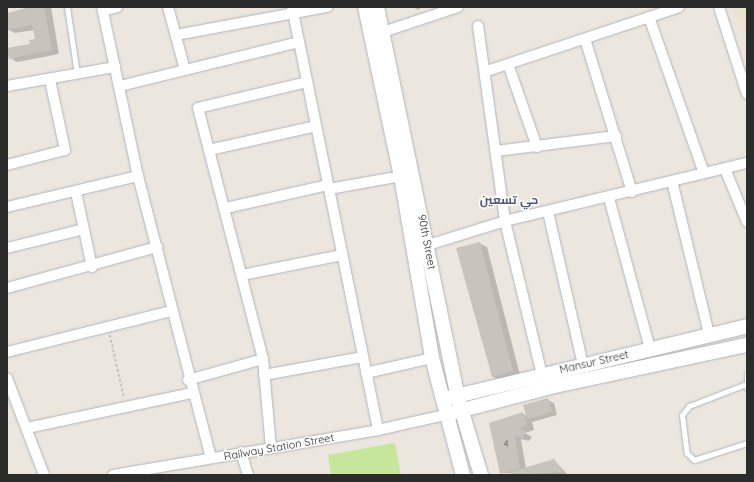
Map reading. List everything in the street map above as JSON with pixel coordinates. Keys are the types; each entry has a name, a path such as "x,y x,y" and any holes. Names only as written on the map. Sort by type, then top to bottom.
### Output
{"main road":[{"name":"90th Street","path":"365,7 401,176 432,358 445,415 463,475"},
{"name":"90th Street","path":"376,7 383,32 428,245 456,396 481,475"},
{"name":"Mansur Street","path":"441,399 747,326"},
{"name":"Mansur Street","path":"445,415 555,386 747,345"}],"street":[{"path":"117,7 103,9 115,67 138,176 157,247 188,380 211,458"},
{"path":"168,7 185,70"},
{"path":"176,35 292,11 327,7"},
{"path":"383,32 458,7"},
{"path":"487,70 679,7"},
{"path":"719,7 747,94"},
{"path":"292,11 378,430"},
{"path":"649,17 704,173"},
{"path":"478,26 487,70 505,221 542,375"},
{"path":"585,39 632,192"},
{"path":"120,86 299,42"},
{"path":"508,64 537,147"},
{"path":"7,86 50,80 115,67"},
{"path":"7,165 65,150 50,80"},
{"path":"271,448 263,359 226,208 198,108 307,82"},
{"path":"209,150 316,126"},
{"path":"496,152 616,136"},
{"path":"428,245 505,221 609,198 747,163"},
{"path":"725,169 747,222"},
{"path":"7,207 76,192 138,176"},
{"path":"226,208 328,187 401,176"},
{"path":"672,181 709,334"},
{"path":"76,192 92,267"},
{"path":"609,198 650,349"},
{"path":"548,212 583,365"},
{"path":"7,248 84,229"},
{"path":"7,288 92,267 157,247"},
{"path":"242,275 342,255"},
{"path":"7,352 172,311"},
{"path":"264,375 363,357"},
{"path":"366,373 432,358"},
{"path":"188,380 263,359"},
{"path":"7,378 44,475"},
{"path":"27,428 192,393"},
{"name":"Railway Station Street","path":"113,475 241,452 378,430 445,415"},
{"path":"241,452 248,475"}],"lane":[{"path":"67,7 77,74"},
{"path":"747,374 746,386 689,406 682,415 688,453 694,460 747,443"}],"path":[{"path":"108,327 126,407"}],"shaded area":[{"path":"731,7 747,7 747,37"}],"green space":[{"path":"395,443 401,475 331,475 328,455"}],"building":[{"path":"30,7 44,7 52,50 9,59 7,48 30,44 29,40 35,39 32,25 7,30 7,13"},
{"path":"480,242 513,371 492,377 456,248"},
{"path":"548,398 552,412 527,419 523,405"},
{"path":"523,412 527,426 519,428 526,432 522,438 515,436 520,468 500,474 489,423"},
{"path":"554,459 563,472 511,475 510,472"}],"district":[{"name":"حي تسعين","path":"509,200"}]}
